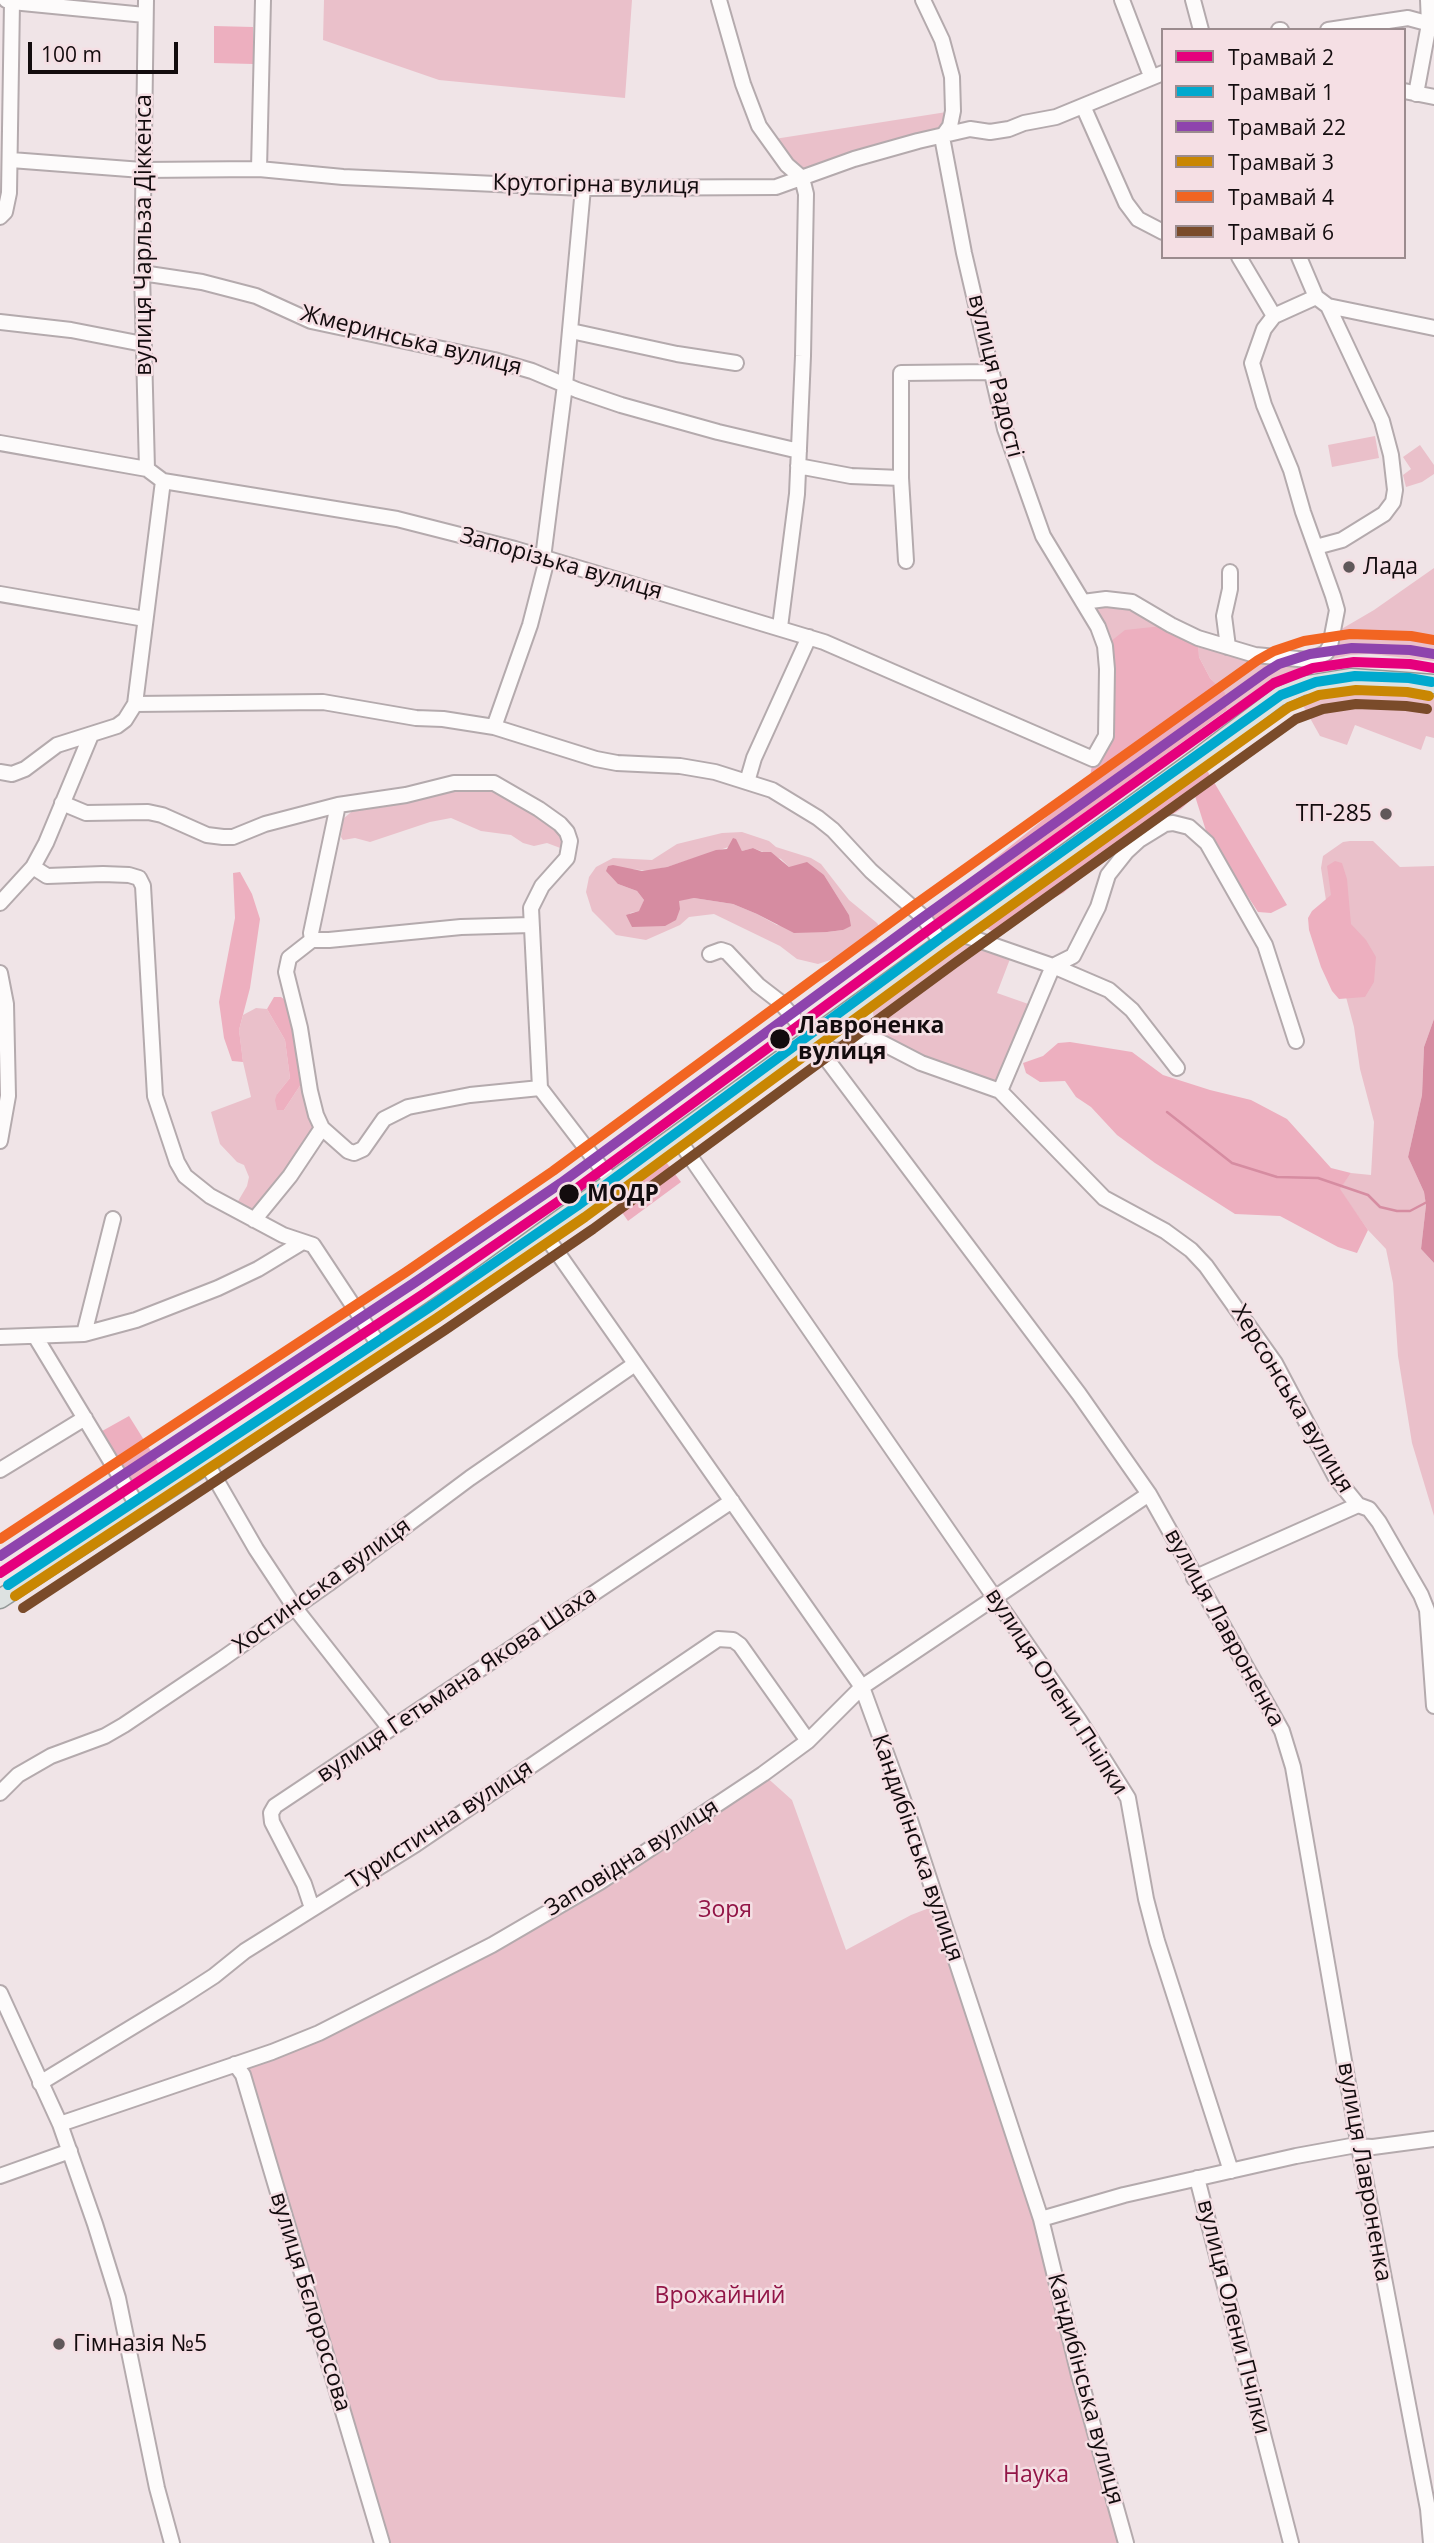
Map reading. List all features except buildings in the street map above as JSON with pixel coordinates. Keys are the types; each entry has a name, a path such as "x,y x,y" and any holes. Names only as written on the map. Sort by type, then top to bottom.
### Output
{"main road":[{"path":"0,1599 381,1348 1199,757 1278,697 1302,685 1351,677 1434,684"}],"street":[{"path":"259,169 263,0"},
{"path":"719,0 743,85 759,126 779,155 802,178 806,194 799,458 795,519 779,627"},
{"path":"923,0 942,40 952,77 953,111 950,126 942,136"},
{"path":"1122,0 1157,75"},
{"path":"1193,0 1200,28"},
{"path":"1428,0 1432,24 1410,92 1434,97"},
{"path":"0,218 5,212 9,193 11,160 5,117 9,1 145,7"},
{"name":"вулиця Чарльза Діккенса","path":"145,7 142,273 147,469"},
{"path":"1341,28 1414,18 1432,24"},
{"name":"Крутогірна вулиця","path":"11,160 142,170 259,169 343,177 583,188 755,189 784,186 864,155 970,129 990,132 1056,117 1157,75"},
{"path":"1083,106 1126,203 1138,219 1161,231"},
{"name":"вулиця Радості","path":"942,136 964,253 1005,429 1043,536 1098,627 1106,651 1106,736 1098,751"},
{"path":"494,727 530,625 545,558 571,331 583,188"},
{"path":"1240,259 1274,316"},
{"path":"1300,259 1386,430 1395,490 1393,502 1384,514 1342,540 1316,547"},
{"name":"Жмеринська вулиця","path":"142,273 202,282 256,296 312,321 494,360 633,408 851,476 901,478"},
{"path":"1083,602 1106,599 1132,601 1198,638 1255,655 1294,660 1316,659 1326,653 1336,624 1337,610 1290,470 1264,405 1252,363 1264,329 1274,316 1322,302 1434,328"},
{"path":"0,323 71,330 143,344"},
{"path":"571,331 677,354 736,363"},
{"path":"906,561 901,478 901,373 992,372"},
{"name":"Запорізька вулиця","path":"0,443 147,469 163,481 397,520 484,540 809,637 848,651 1093,759 1098,751"},
{"path":"0,772 12,774 25,769 57,744 117,726 125,720 135,704 163,481"},
{"path":"1228,647 1224,616 1230,589 1230,572"},
{"path":"0,594 145,619"},
{"path":"747,782 754,758 809,637"},
{"path":"135,704 323,702 416,718 443,719 494,727 596,759 617,763 697,768 772,790 833,830 871,871 948,937 1053,966 1093,981 1120,998 1177,1068"},
{"path":"0,903 33,867 91,735"},
{"path":"62,803 86,813 148,812 207,835 223,837 233,837 265,824 338,805 406,795 454,783 473,782 500,786 539,809 567,832 570,841 567,858 534,898 531,908 541,1088 612,1182"},
{"path":"312,940 311,933 338,805"},
{"path":"1000,1091 1053,966 1073,956 1098,906 1108,875 1127,850 1165,824 1181,824 1203,837 1261,937 1296,1041"},
{"path":"33,867 47,876 103,874 139,878 143,886 152,1075 159,1109 177,1162 185,1176 211,1196 301,1243 313,1245 381,1348"},
{"path":"531,925 461,927 312,940 289,958 286,966 310,1091 322,1128 348,1152 358,1152 366,1147 384,1119 398,1110 470,1095 541,1088"},
{"name":"вулиця Лавроненка","path":"710,954 721,950 727,952 758,985 779,1002 810,1037 985,1266 1116,1444 1149,1494 1194,1578 1273,1713 1288,1745 1359,2147 1428,2509 1431,2543"},
{"path":"0,973 6,1004 8,1096 0,1141"},
{"name":"Херсонська вулиця","path":"844,1013 865,1034 921,1063 1000,1091 1104,1198 1165,1231 1191,1250 1206,1266 1275,1363 1328,1465 1358,1505 1369,1509 1379,1522 1421,1595 1427,1610 1434,1706"},
{"path":"810,1037 834,1051 843,1051 865,1034"},
{"path":"254,1220 322,1128"},
{"name":"вулиця Олени Пчілки","path":"676,1136 1093,1741 1128,1798 1142,1880 1157,1941 1231,2171 1197,2178 1291,2543"},
{"path":"84,1334 113,1219"},
{"name":"Кандибінська вулиця","path":"543,1232 862,1687 905,1805 1041,2219 1080,2379 1126,2543"},
{"path":"0,1337 84,1334 136,1320 218,1288 258,1269 301,1243"},
{"path":"35,1336 139,1508"},
{"name":"Хостинська вулиця","path":"0,1793 18,1774 51,1756 124,1726 295,1608 470,1478 635,1364"},
{"path":"0,1470 85,1418"},
{"path":"207,1464 250,1539 295,1608 390,1730"},
{"name":"Заповідна вулиця","path":"60,2124 319,2033 492,1945 600,1882 763,1774 808,1741 862,1687 1149,1494"},
{"name":"вулиця Гетьмана Якова Шаха","path":"312,1908 304,1884 272,1822 271,1813 275,1806 732,1501"},
{"path":"1194,1578 1358,1505"},
{"name":"Туристична вулиця","path":"40,2083 191,1991 244,1951 416,1844 718,1639 733,1640 740,1645 808,1741"},
{"path":"0,1993 60,2124 118,2298 157,2488 172,2543"},
{"name":"вулиця Бєлороссова","path":"235,2064 243,2075 382,2543"},
{"path":"1231,2171 1318,2152 1434,2138"},
{"path":"0,2176 70,2151"},
{"path":"1041,2219 1197,2178"}],"green space":[{"path":"324,0 632,0 625,98 439,80 323,40"},
{"path":"953,111 950,126 802,178 768,140"},
{"path":"1375,436 1379,458 1332,467 1328,445"},
{"path":"1420,445 1434,465 1434,474 1422,482 1406,487 1403,475 1411,469 1403,457"},
{"path":"1434,568 1434,661 1370,654 1350,655 1320,662 1333,634 1374,610"},
{"path":"1106,599 1171,625 1105,646 1083,602"},
{"path":"1198,638 1305,666 1282,675 1227,710 1224,693 1210,678 1199,657"},
{"path":"1353,689 1434,697 1434,738 1426,736 1421,750 1355,725 1347,745 1320,736 1301,702 1324,694"},
{"path":"484,785 553,822 566,840 563,849 547,843 534,846 523,843 511,835 481,831 451,818 430,822 370,842 355,838 343,840 341,837 343,819 357,807"},
{"path":"742,832 821,864 849,900 877,923 877,941 859,951 818,964 797,959 780,946 714,914 689,917 680,925 646,940 616,935 592,911 586,892 589,877 596,867 613,858 652,860 677,844 722,833","holes":["738,844 742,851 753,848 781,859 789,867 824,875 849,915 843,930 827,932 777,925 733,904 694,898 679,900 632,927 630,913 640,911 644,900 637,891 618,884 631,869 649,871 667,867"]},
{"path":"1373,841 1400,867 1434,866 1434,1019 1424,1047 1422,1095 1408,1157 1424,1192 1426,1205 1421,1249 1434,1263 1434,1516 1412,1443 1398,1356 1393,1283 1386,1249 1368,1230 1339,1189 1351,1173 1371,1175 1374,1122 1360,1069 1354,1027 1334,952 1321,868 1323,856 1343,842"},
{"path":"961,942 1010,959 997,993 1034,1006 1000,1091 879,1039 874,1023 873,1011 876,1005"},
{"path":"256,1008 267,1009 285,1040 290,1078 277,1094 284,1110 307,1075 322,1128 254,1220 234,1208 247,1186 249,1177 244,1165 237,1162 220,1144 211,1112 251,1097 239,1030 243,1015"},
{"name":"Врожайний","path":"763,1774 792,1800 846,1950 911,1915 937,1905 1041,2219 1126,2543 382,2543 235,2064 272,2052 492,1945"}],"shaded area":[{"path":"214,26 253,27 253,64 214,63"},
{"path":"1171,625 1198,638 1199,657 1210,678 1225,693 1227,710 929,925 926,921 942,901 1089,783 1093,759 1106,736 1105,646 1125,630"},
{"path":"1205,767 1287,905 1271,913 1258,912 1207,834 1195,796 1181,809 1115,851 1063,893 992,931 982,926"},
{"path":"733,838 742,851 753,848 771,852 789,867 807,862 824,875 849,915 851,926 827,932 794,933 733,904 694,898 679,901 680,909 676,920 665,926 632,927 626,915 639,911 644,900 637,891 618,884 606,871 608,866 642,871 667,867 716,850 727,849"},
{"path":"1335,861 1342,863 1347,879 1351,924 1366,940 1376,957 1374,982 1365,997 1339,999 1332,991 1309,930 1308,918 1312,911 1331,895 1327,866"},
{"path":"240,872 252,894 260,919 250,988 239,1030 243,1062 232,1061 224,1038 219,1002 235,918 233,873"},
{"path":"274,997 281,997 295,1007 307,1075 284,1110 277,1110 275,1100 290,1078 285,1040 267,1009"},
{"path":"1434,1019 1434,1263 1421,1249 1426,1205 1424,1192 1408,1157 1422,1095 1424,1047"},
{"path":"1070,1042 1132,1052 1163,1075 1251,1100 1287,1119 1331,1168 1351,1173 1340,1189 1368,1230 1357,1253 1338,1247 1280,1216 1235,1214 1155,1163 1117,1135 1091,1107 1076,1097 1065,1081 1040,1082 1026,1073 1023,1063 1043,1056 1058,1043"},
{"path":"666,1162 681,1182 628,1221 614,1201"},
{"path":"129,1416 159,1464 126,1485 95,1435"}],"waterway":[{"path":"1167,1112 1232,1163 1277,1177 1318,1178 1368,1195 1380,1207 1397,1211 1410,1211 1427,1202"}],"tram line":[{"name":"4","path":"0,1539 406,1272 553,1171 913,906 1258,660 1274,651 1304,641 1350,634 1411,636 1434,640"},
{"name":"22","path":"0,1556 561,1183 922,918 1266,672 1279,664 1310,654 1352,648 1410,650 1434,654"},
{"name":"2","path":"0,1573 422,1295 569,1194 930,929 1274,683 1313,668 1354,662 1410,664 1434,668"},
{"name":"1","path":"8,1585 430,1307 577,1206 938,940 1281,695 1316,682 1355,676 1409,678 1432,682"},
{"name":"3","path":"15,1596 437,1318 585,1217 946,952 1289,707 1319,695 1356,690 1407,692 1429,696"},
{"name":"6","path":"23,1608 445,1330 593,1229 955,963 1296,719 1323,709 1356,704 1427,709"}],"place":[{"name":"Лада","path":"1349,567"},
{"name":"ТП-285","path":"1386,814"},
{"name":"Лавроненка вулиця","path":"780,1039"},
{"name":"МОДР","path":"569,1194"},
{"name":"Гімназія №5","path":"59,2344"}],"park label":[{"name":"Зоря","path":"725,1910"},
{"name":"Наука","path":"1036,2475"}]}
